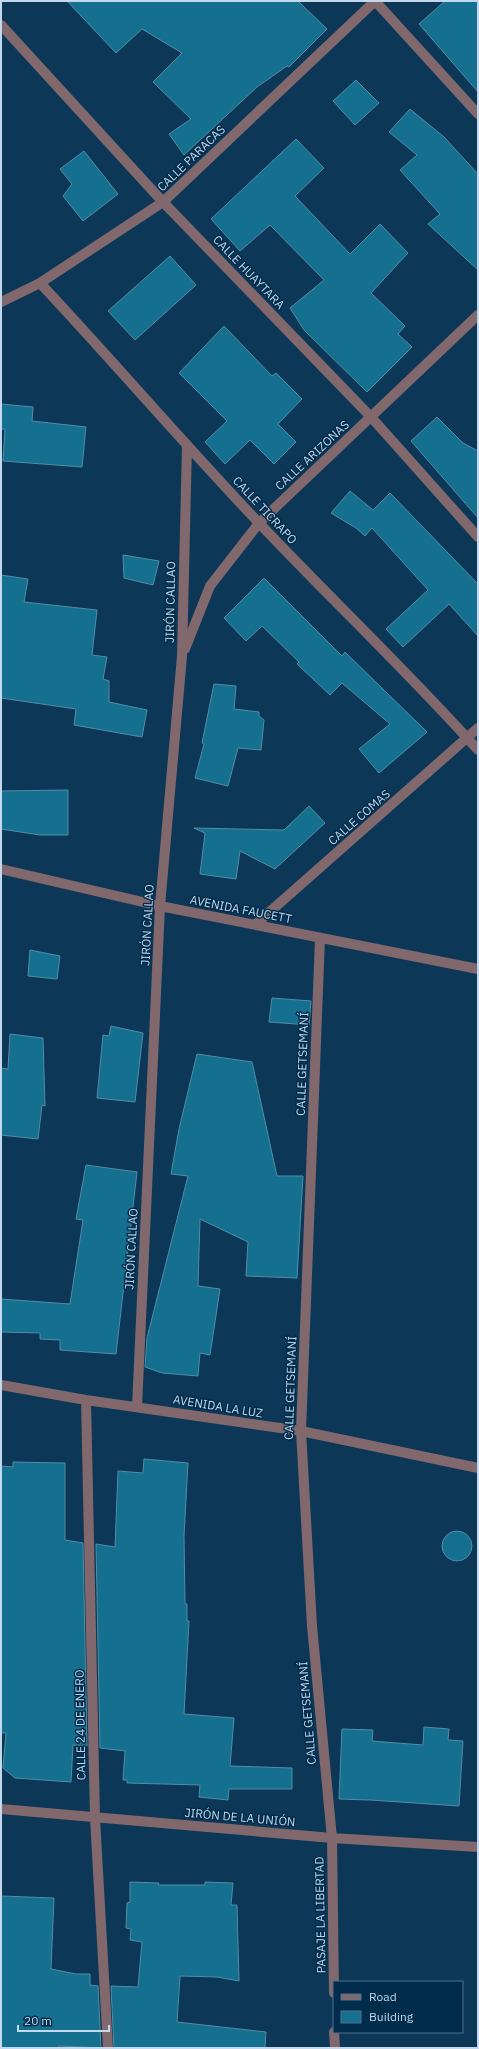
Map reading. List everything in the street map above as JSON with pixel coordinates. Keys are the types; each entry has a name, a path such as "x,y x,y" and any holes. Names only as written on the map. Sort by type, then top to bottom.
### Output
{"street":[{"path":"375,1 478,114"},
{"name":"CALLE PARACAS","path":"1,302 40,282 163,202 375,1"},
{"name":"CALLE HUAYTARA","path":"1,25 163,202 371,417 478,537"},
{"name":"CALLE TICRAPO","path":"40,282 114,361 187,445 259,523 478,750"},
{"name":"CALLE ARIZONAS","path":"182,656 210,586 259,523 478,315"},
{"name":"JIRÓN CALLAO","path":"136,1407 160,906 182,656 187,445"},
{"name":"CALLE COMAS","path":"256,924 478,728"},
{"name":"AVENIDA FAUCETT","path":"1,869 160,906 478,968"},
{"name":"CALLE GETSEMANÍ","path":"320,938 301,1431 312,1626 332,1838"},
{"name":"AVENIDA LA LUZ","path":"1,1385 86,1400 301,1431 478,1468"},
{"name":"CALLE 24 DE ENERO","path":"86,1400 95,1818 108,2048"},
{"name":"JIRÓN DE LA UNIÓN","path":"1,1809 332,1838 478,1847"},
{"name":"PASAJE LA LIBERTAD","path":"332,1838 334,1981"},
{"path":"334,2033 335,2048"}],"building":[{"path":"67,1 298,1 327,29 289,67 287,66 257,87 184,155 169,134 191,119 153,82 182,53 142,29 116,53"},
{"path":"445,1 478,1 478,92 419,24"},
{"path":"356,80 379,103 355,125 333,101"},
{"path":"410,109 444,137 478,174 478,270 428,224 440,214 400,170 417,155 389,132"},
{"path":"296,139 324,168 295,196 350,254 380,224 408,253 371,293 405,326 398,334 412,347 367,392 304,330 290,308 324,280 270,225 240,251 211,219"},
{"path":"84,151 118,194 83,221 63,196 72,184 60,169"},
{"path":"170,256 196,285 135,340 108,311"},
{"path":"224,326 272,376 276,373 302,399 278,424 296,442 274,464 250,440 225,464 205,442 227,421 179,373"},
{"path":"1,404 33,407 32,421 86,427 82,467 3,461 5,429 1,429"},
{"path":"437,417 463,443 478,451 478,518 411,441"},
{"path":"350,491 373,510 390,493 478,584 478,636 449,604 403,647 386,629 428,590 372,528 365,536 356,528 331,513"},
{"path":"123,555 159,561 153,585 124,578"},
{"path":"1,575 28,579 24,602 97,610 92,655 107,657 103,679 109,681 109,702 147,710 142,737 74,725 76,709 1,698"},
{"path":"264,578 342,656 345,652 427,732 379,773 359,749 390,724 342,683 330,695 297,664 299,662 262,626 246,641 224,618"},
{"path":"214,684 236,686 234,709 259,712 259,716 264,720 261,750 238,748 228,786 195,778 204,744 202,743"},
{"path":"68,790 68,835 40,835 1,829 1,791"},
{"path":"309,806 325,823 275,869 240,851 236,879 200,874 205,833 194,828 284,830"},
{"path":"30,950 60,956 57,979 28,976"},
{"path":"272,998 311,1001 309,1025 269,1022"},
{"path":"111,1026 143,1033 135,1102 97,1098 103,1035 109,1036"},
{"path":"10,1034 43,1038 45,1106 42,1105 38,1139 1,1135 1,1068 8,1069"},
{"path":"197,1054 252,1062 277,1176 303,1176 297,1278 246,1276 248,1242 200,1219 198,1286 220,1289 210,1355 200,1353 198,1376 162,1373 145,1367 147,1338 188,1176 171,1174 179,1129"},
{"path":"86,1165 137,1172 116,1354 60,1350 60,1340 40,1339 40,1333 1,1332 1,1299 70,1304 83,1220 76,1219"},
{"path":"144,1459 188,1463 184,1536 185,1604 187,1604 187,1621 189,1621 184,1714 234,1718 230,1766 292,1768 292,1789 229,1789 228,1800 199,1797 200,1785 127,1783 127,1780 123,1780 125,1751 100,1748 96,1544 115,1547 118,1471 143,1473"},
{"path":"13,1462 65,1463 65,1540 83,1543 87,1746 73,1745 71,1782 15,1778 3,1768 6,1733 1,1733 1,1466 13,1467"},
{"path":"457,1531 468,1535 472,1546 468,1557 457,1561 446,1557 442,1546 446,1535"},
{"path":"424,1727 449,1729 448,1740 463,1741 459,1806 339,1799 342,1729 373,1730 372,1741 423,1745"},
{"path":"130,1882 159,1883 158,1885 205,1885 205,1882 233,1883 231,1905 237,1905 239,1981 217,1977 180,1976 177,2022 266,2032 265,2048 114,2048 111,1986 138,1987 142,1942 130,1940 131,1929 126,1928 127,1903 130,1902"},
{"path":"1,1896 54,1898 51,1969 76,1974 90,1974 90,1985 98,1986 101,2048 59,2046 59,2048 1,2048"}]}
